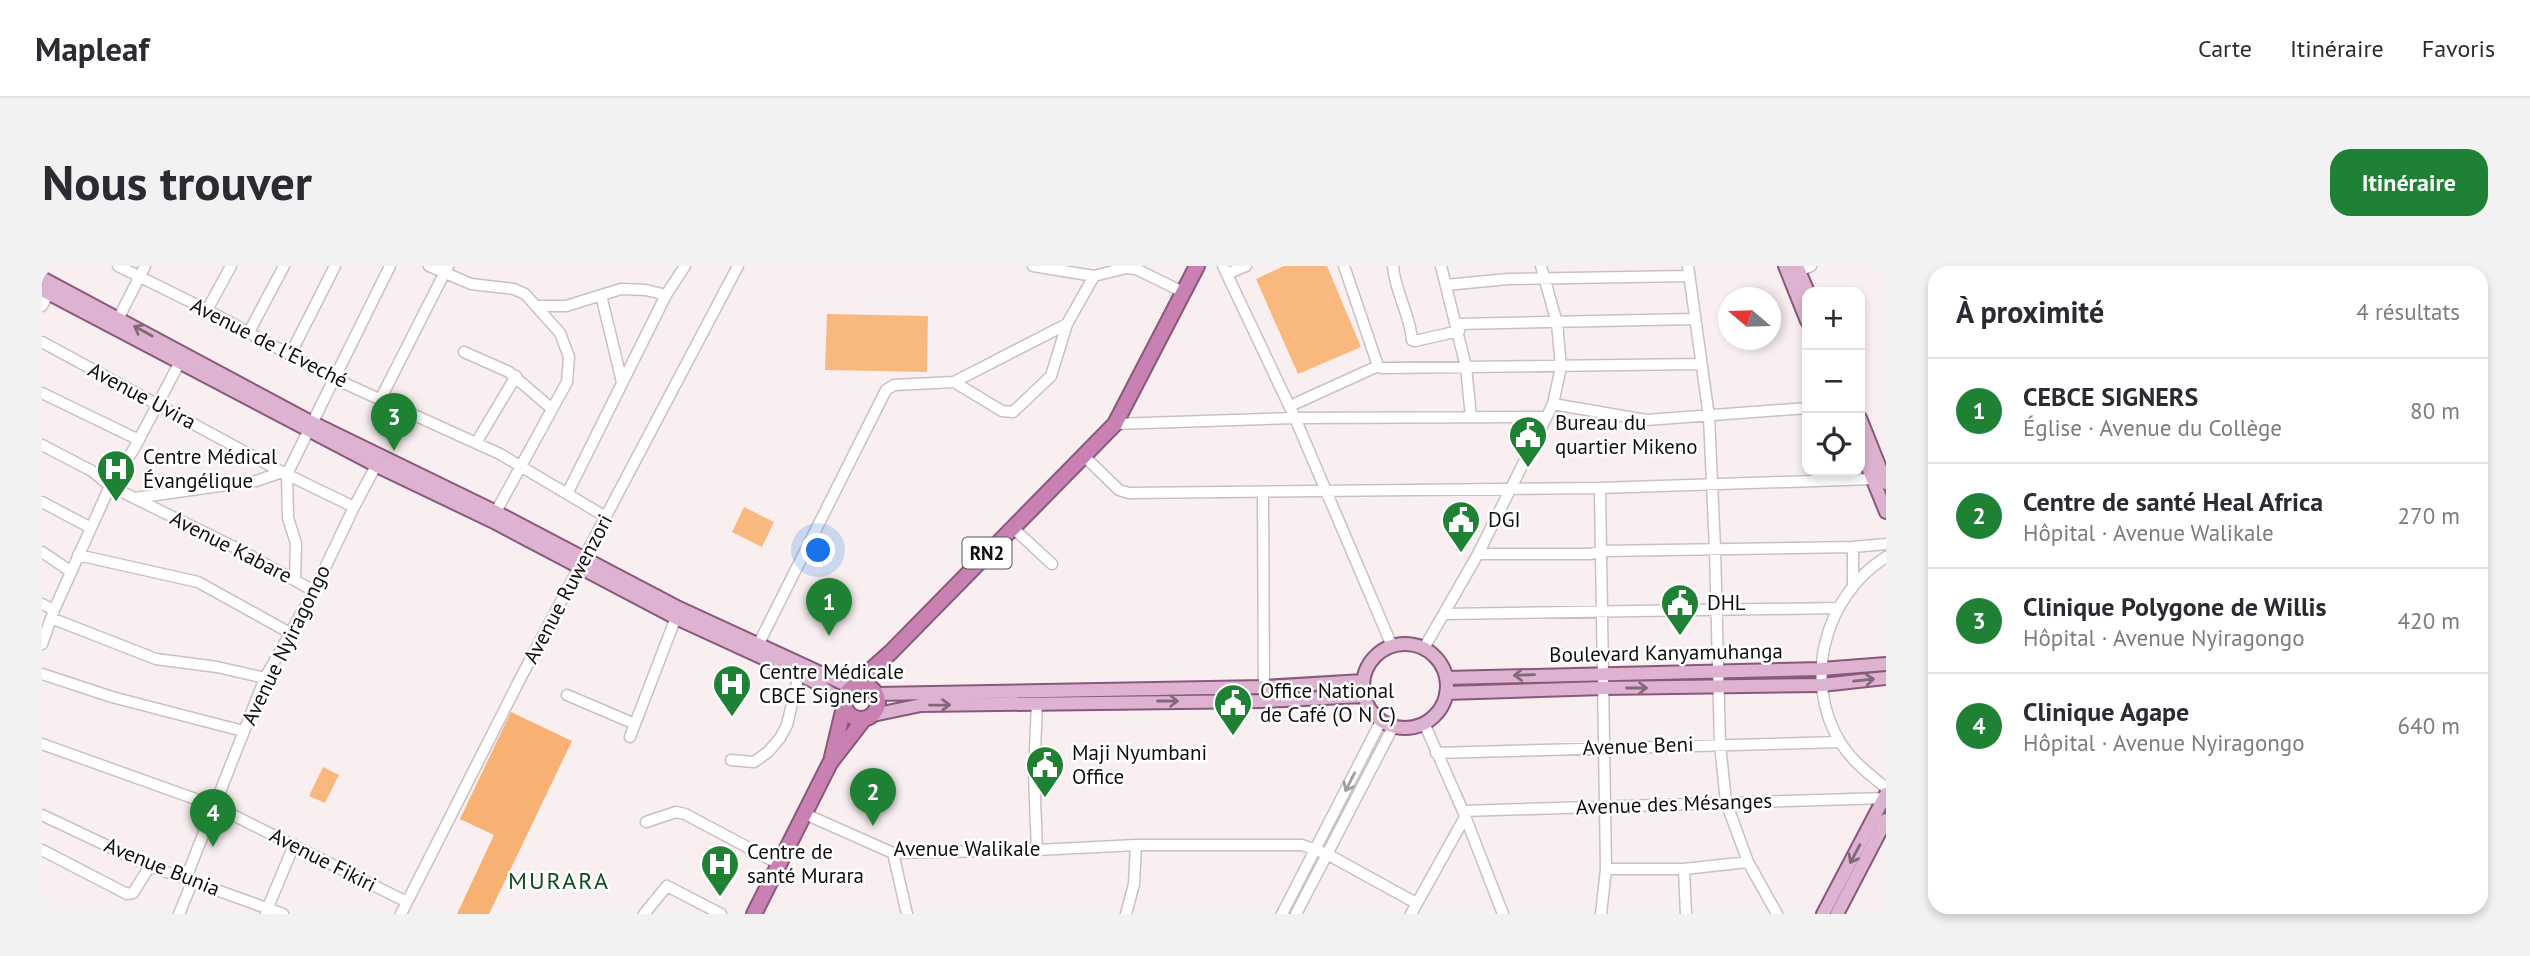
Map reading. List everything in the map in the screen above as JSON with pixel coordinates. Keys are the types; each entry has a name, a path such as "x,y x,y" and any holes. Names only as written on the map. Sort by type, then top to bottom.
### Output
{"highway":[{"name":"RN2","path":"830,763 845,694 891,652 1115,424 1197,266"},
{"name":"RN2","path":"754,914 830,763 878,705 875,693 891,652"},
{"path":"853,686 868,686 875,693"},
{"path":"843,705 854,718 868,717"}],"main road":[{"path":"1785,266 1802,308"},
{"path":"1802,268 1807,287"},
{"path":"46,286 309,426 494,516 582,564 799,674 843,705"},
{"path":"1865,432 1882,480 1886,512"},
{"path":"1865,455 1882,480"},
{"path":"678,613 853,686"},
{"path":"1413,644 1424,648 1442,666 1446,677 1446,693 1442,705 1434,716 1424,723 1404,728 1387,724 1373,715 1363,696 1363,681 1372,659 1392,646 1413,644"},
{"name":"Boulevard Kanyamuhanga","path":"1446,677 1821,669 1886,664"},
{"name":"Boulevard Kanyamuhanga","path":"1446,693 1822,685 1886,678"},
{"path":"875,693 1265,688 1363,681"},
{"path":"868,717 921,705 1264,701 1363,696"},
{"path":"1823,914 1886,794"},
{"path":"1837,914 1886,820"}],"street":[{"name":"Avenue de l'Eveché","path":"118,266 333,378 477,443 606,517"},
{"path":"116,323 145,266"},
{"path":"207,310 231,266"},
{"path":"249,332 284,266"},
{"path":"290,355 335,266"},
{"path":"295,579 296,543 288,518 284,473 390,266"},
{"path":"429,266 446,270 479,286 514,289 525,294 556,327 565,345 569,370 567,382 494,516"},
{"path":"567,494 666,295 685,266"},
{"path":"1033,266 1094,276 1126,268 1136,269 1183,292"},
{"path":"1246,266 1225,270 1296,418 1392,646"},
{"path":"1344,266 1378,366"},
{"path":"1394,266 1395,286 1409,317 1412,340 1415,341 1458,328 1694,319"},
{"path":"1441,266 1466,367 1471,417"},
{"path":"1424,648 1478,554 1553,404 1561,367 1557,323 1541,266"},
{"name":"Avenue Ruwenzori","path":"401,914 519,681 736,267"},
{"path":"380,400 446,270"},
{"path":"1447,285 1471,281 1688,271 1709,417 1720,744 1726,802 1748,862 1777,914"},
{"path":"954,382 1002,411 1013,412 1051,376 1067,324 1094,276"},
{"path":"42,306 46,286"},
{"path":"536,306 566,306 631,288 666,295"},
{"path":"601,295 622,382"},
{"path":"556,327 566,306"},
{"path":"758,645 886,390 894,385 954,382 1067,324"},
{"name":"Avenue Uvira","path":"42,342 284,473 354,507"},
{"path":"464,352 516,376 552,409"},
{"path":"42,644 70,571 110,486 139,440 182,358"},
{"path":"1290,406 1378,366 1561,367 1701,364"},
{"path":"477,443 516,376"},
{"path":"42,393 139,440"},
{"path":"1553,404 1646,420 1802,408"},
{"path":"1115,424 1296,418 1545,417"},
{"name":"Avenue Kabare","path":"42,445 92,471 110,486 314,590"},
{"path":"1085,457 1124,493 1600,488 1882,480"},
{"name":"Avenue Nyiragongo","path":"179,914 215,806 265,678 314,590 379,461"},
{"path":"135,498 256,481 284,473"},
{"path":"1600,488 1606,747 1606,869 1601,914"},
{"path":"1263,493 1264,701"},
{"path":"42,502 90,528"},
{"path":"1012,527 1052,564"},
{"path":"1478,554 1591,554 1601,551 1853,547 1886,544"},
{"path":"1853,547 1853,585"},
{"path":"42,552 70,571"},
{"path":"78,555 198,582 290,633"},
{"path":"1886,557 1853,585 1838,608 1826,638 1821,669 1828,715 1840,742 1861,769 1886,794"},
{"path":"42,604 52,614 156,659 217,667 265,678"},
{"path":"1444,614 1838,608"},
{"path":"630,737 678,613"},
{"path":"42,674 111,697 243,731"},
{"path":"731,760 754,762 768,752 780,738 787,725 799,674"},
{"path":"567,695 635,724"},
{"path":"1037,703 1034,774 1037,850"},
{"path":"1424,723 1464,814 1503,914"},
{"path":"1282,914 1315,849 1387,724"},
{"path":"1296,914 1387,724"},
{"name":"Avenue Beni","path":"1436,753 1840,742"},
{"name":"Avenue Fikiri","path":"42,744 215,806 407,902"},
{"name":"Avenue des Mésanges","path":"1464,814 1606,805 1886,794"},
{"path":"646,822 676,812 685,814 779,864"},
{"name":"Avenue Walikale","path":"805,814 893,853 1136,845 1303,845 1327,854 1416,903"},
{"path":"1410,914 1464,814"},
{"name":"Avenue Bunia","path":"42,815 150,866 266,911 283,914"},
{"path":"266,911 294,845"},
{"path":"1126,914 1134,884 1136,845"},
{"path":"42,850 127,894 133,894 150,866"},
{"path":"893,853 907,914"},
{"path":"1606,869 1684,869 1748,862"},
{"path":"1684,869 1686,914"},
{"path":"644,914 667,886 721,914"}],"shaded area":[{"path":"1284,266 1327,266 1361,347 1298,374 1256,279"},
{"path":"827,314 928,316 927,372 825,370"},
{"path":"744,507 774,522 762,547 732,532"},
{"path":"511,712 572,741 489,914 457,914 494,835 460,819"},
{"path":"323,767 339,775 325,803 309,796"}],"place":[{"name":"Clinique Polygone de Willis","path":"394,451"},
{"name":"Bureau du quartier Mikeno","path":"1528,469"},
{"name":"Centre Médical Évangélique","path":"116,503"},
{"name":"DGI","path":"1461,554"},
{"name":"CEBCE SIGNERS","path":"829,636"},
{"name":"DHL","path":"1680,637"},
{"name":"Centre Médicale CBCE Signers","path":"732,718"},
{"name":"Office National de Café (O N C)","path":"1233,737"},
{"name":"Maji Nyumbani Office","path":"1045,799"},
{"name":"Centre de santé Heal Africa","path":"873,826"},
{"name":"Clinique Agape","path":"213,847"},
{"name":"Centre de santé Murara","path":"720,898"}],"district":[{"name":"MURARA","path":"559,881"}]}
